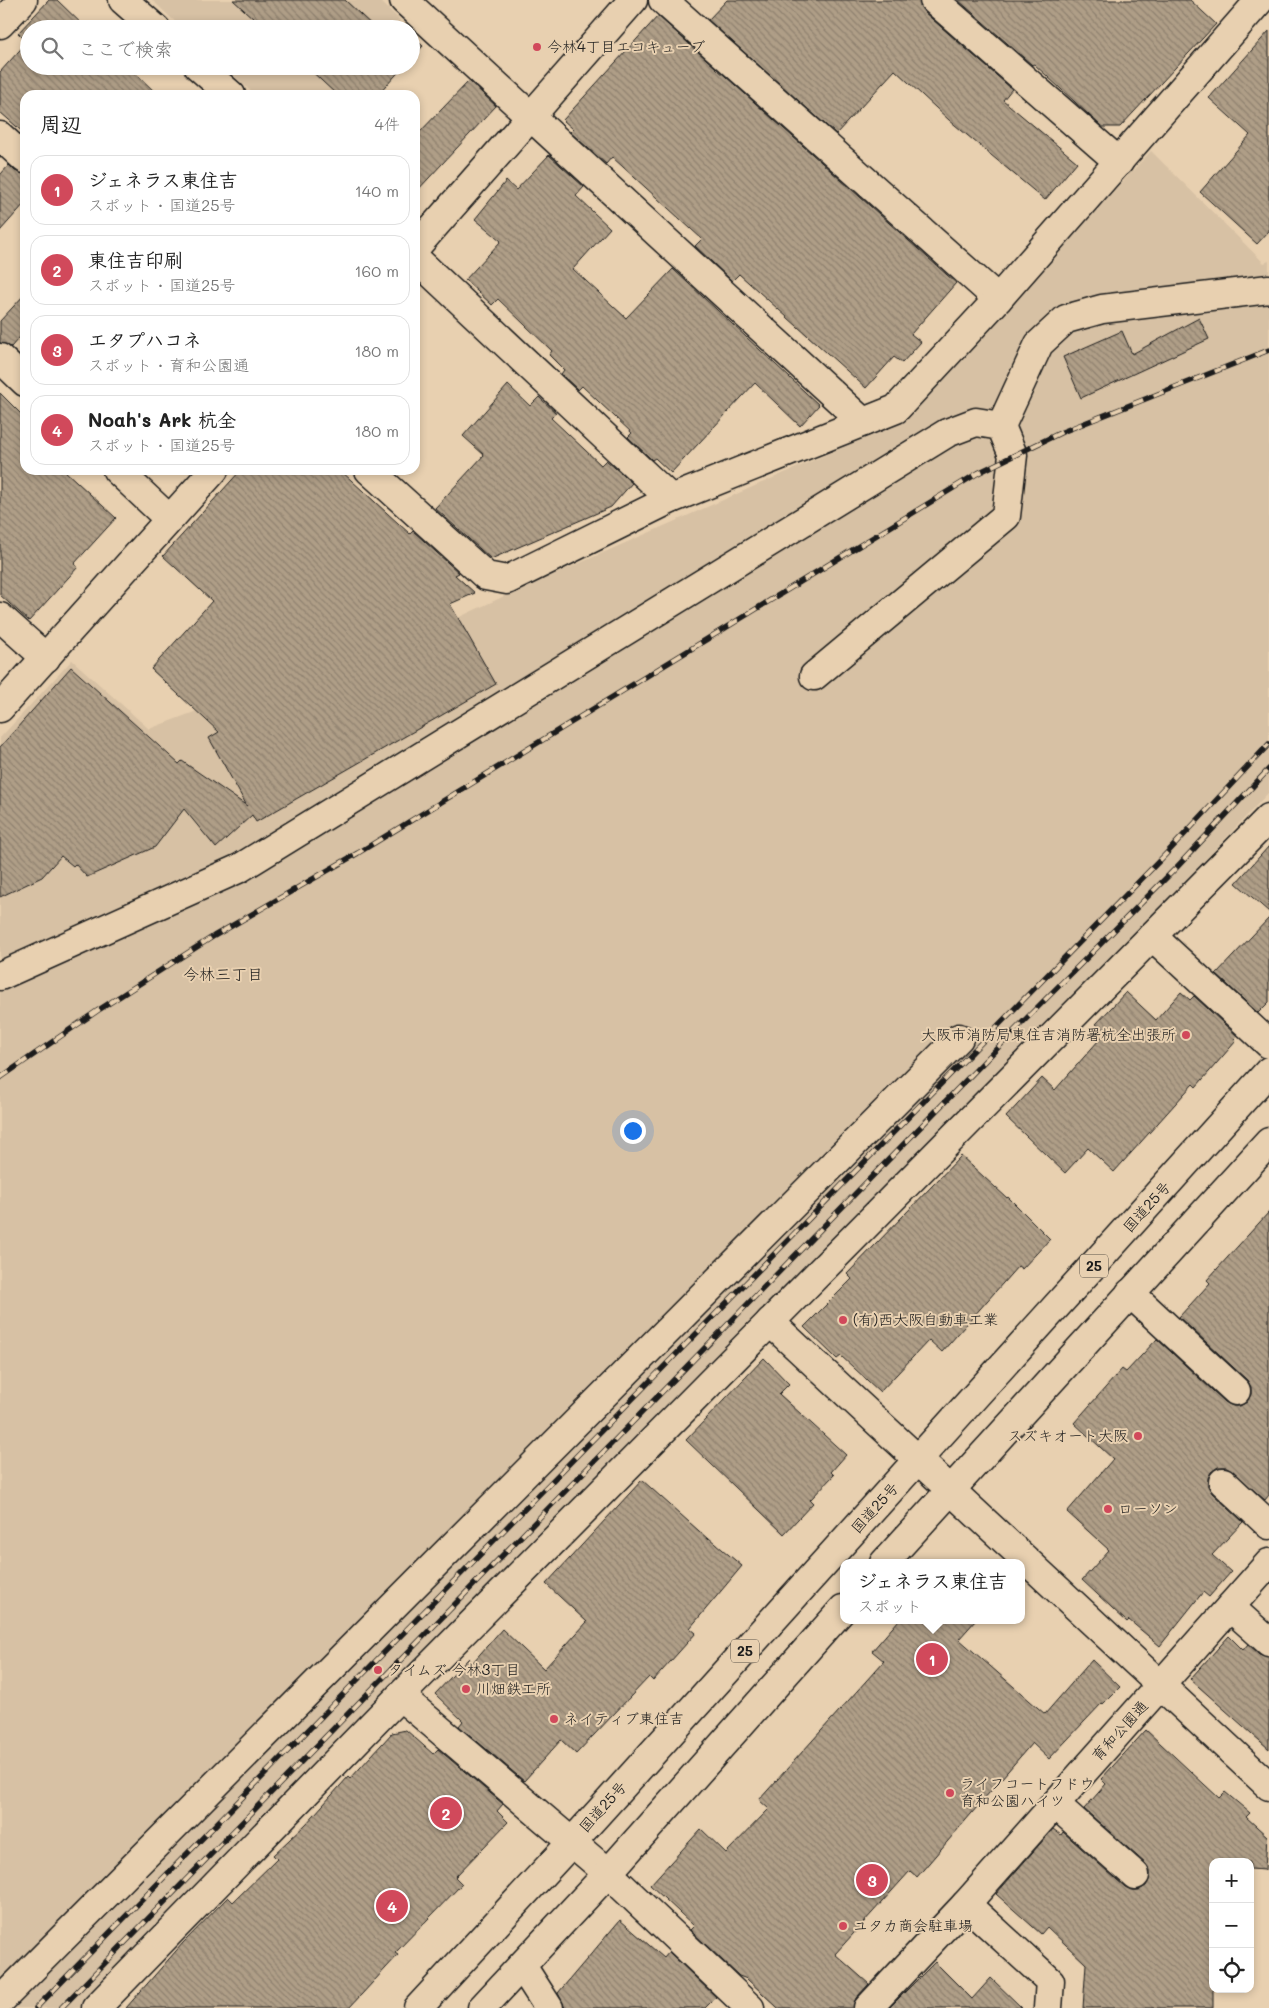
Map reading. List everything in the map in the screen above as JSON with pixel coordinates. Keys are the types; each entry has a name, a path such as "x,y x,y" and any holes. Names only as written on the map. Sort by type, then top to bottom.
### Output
{"main road":[{"path":"0,24 23,0"},
{"path":"124,0 146,20"},
{"path":"404,0 530,118 863,422"},
{"path":"420,242 633,0"},
{"path":"663,0 998,299"},
{"path":"934,0 1119,162"},
{"path":"375,475 486,576 507,580 671,498 896,409 998,299 1119,162 1262,5"},
{"path":"208,75 225,90"},
{"path":"0,136 20,154"},
{"path":"420,263 671,498"},
{"path":"814,676 1006,516 1013,456 1001,426 1039,344 1066,319 1102,309 1269,289"},
{"path":"0,358 20,377"},
{"path":"0,976 240,868 947,433 976,422 1001,426"},
{"path":"122,475 169,520"},
{"path":"0,708 210,475"},
{"path":"0,617 46,658"},
{"path":"96,2008 400,1696 1269,818"},
{"path":"1152,936 1269,1044"},
{"path":"0,2002 960,1038"},
{"name":"国道25号","path":"418,2008 572,1842 1269,1071"},
{"path":"888,1559 1269,1142"},
{"path":"1130,1293 1236,1391"},
{"path":"770,1322 1025,1559"},
{"path":"1223,1482 1269,1525"},
{"path":"1025,1559 1269,1786"},
{"name":"育和公園通","path":"868,2008 966,1904 1269,1563"},
{"path":"1230,1607 1269,1642"},
{"path":"482,2008 608,1873 840,1612"},
{"path":"400,1696 608,1873 750,2008"},
{"path":"1055,1804 1135,1875"},
{"path":"966,1904 1050,1981 1048,2008"},
{"path":"522,1966 549,2008"}],"shaded area":[{"path":"152,0 379,0 400,20 173,20"},
{"path":"234,75 352,75 338,90 250,90"},
{"path":"1151,151 1264,263 1269,261 1269,792 1131,939 83,2008 0,2008 0,738 72,660 149,729 229,699 329,678 498,599 898,423"}],"building":[{"path":"49,0 57,0 78,20 30,20"},
{"path":"233,0 345,0 366,20 255,20"},
{"path":"727,0 919,0 924,12 1012,89 1003,100 1077,162 1045,200 949,120 895,70 836,134 708,20"},
{"path":"958,0 1190,0 1216,24 1120,127 1102,127 1034,64 1032,65"},
{"path":"658,16 956,283 911,334 921,342 902,363 894,357 866,388 739,274 732,281 695,246 702,239 612,157 606,164 570,132 573,129 563,120"},
{"path":"1269,31 1269,231 1257,244 1200,192 1250,135 1209,98"},
{"path":"20,50 20,75 137,75 153,90 20,90 20,130 0,112 0,72"},
{"path":"316,75 396,75 382,90 332,90"},
{"path":"469,81 496,106 420,188 420,132"},
{"path":"549,155 584,187 576,196 610,228 573,269 626,318 673,269 819,405 800,426 755,383 671,473 655,458 652,460 628,437 632,433 582,386 578,390 561,374 564,370 549,355 552,351 498,299 492,305 465,280 501,241 475,219 506,181 516,190"},
{"path":"9,165 15,171 20,172 20,209 0,231 0,175"},
{"path":"20,299 20,337 11,347 0,343 0,321"},
{"path":"1199,318 1209,339 1081,398 1063,357 1122,331 1132,354"},
{"path":"508,385 530,406 539,397 556,413 551,418 601,465 606,460 632,483 611,507 491,559 435,508 484,455 463,436"},
{"path":"0,393 20,413 20,475 69,475 116,518 74,564 78,567 29,621 0,595"},
{"path":"236,475 345,475 410,534 413,531 459,573 455,575 475,593 450,604 496,684 256,822 252,815 216,848 184,809 155,847 87,877 75,864 73,866 61,856 42,877 0,897 0,747 71,667 179,764 182,761 247,806 209,738 219,732 151,669 212,601 163,556"},
{"path":"1269,846 1269,912 1236,883"},
{"path":"1269,918 1269,1002 1258,1013 1216,974"},
{"path":"1126,992 1156,1020 1181,992 1190,1000 1194,996 1237,1036 1234,1039 1236,1041 1196,1087 1193,1084 1114,1172 1088,1148 1065,1173 1006,1117 1042,1078 1055,1090 1106,1032 1096,1024"},
{"path":"961,1156 1008,1197 1050,1239 1022,1269 1018,1266 942,1352 929,1340 880,1392 841,1356 837,1359 804,1327 852,1279 847,1274"},
{"path":"1269,1212 1269,1495 1265,1500 1227,1467 1218,1467 1211,1472 1208,1478 1208,1486 1212,1493 1243,1522 1212,1555 1231,1572 1209,1597 1203,1592 1160,1646 1129,1620 1127,1622 1082,1580 1109,1550 1067,1512 1113,1459 1074,1423 1122,1369 1126,1372 1157,1339 1225,1402 1233,1406 1240,1406 1247,1402 1251,1394 1251,1387 1247,1380 1179,1317 1210,1283 1207,1280"},
{"path":"764,1358 789,1384 779,1394 846,1455 831,1472 834,1475 810,1500 813,1503 784,1534 686,1440"},
{"path":"642,1480 708,1539 742,1566 690,1628 696,1633 653,1681 649,1677 576,1754 561,1740 524,1781 459,1726 463,1721 435,1694 469,1658 473,1662 502,1629 544,1669 587,1622 546,1584"},
{"path":"896,1624 972,1624 959,1639 1045,1714 1092,1660 1120,1687 1102,1703 1049,1759 1032,1743 917,1877 910,1871 835,1954 869,1984 856,1998 853,2008 778,2008 747,1979 739,1976 690,1930 694,1926 650,1885 701,1829 726,1853 769,1809 759,1800 884,1661 872,1651"},
{"path":"1229,1636 1243,1650 1248,1644 1259,1654 1269,1657 1269,1749 1190,1679"},
{"path":"406,1730 433,1754 438,1749 503,1804 497,1811 508,1822 455,1877 462,1884 395,1953 398,1955 349,2008 126,2008 183,1943 228,1897 233,1902 277,1859 273,1855 306,1824 348,1777 350,1779 392,1733"},
{"path":"1146,1730 1219,1798 1225,1792 1250,1813 1246,1817 1267,1836 1265,1870 1254,1869 1254,1858 1209,1858 1209,1993 1213,1993 1213,2008 1083,2008 1086,1964 1047,1927 1041,1934 996,1894 1053,1829 1061,1835 1063,1832 1125,1887 1131,1890 1139,1890 1146,1886 1150,1878 1150,1870 1146,1864 1084,1809 1106,1784 1101,1779"},
{"path":"620,1920 664,1958 669,1952 716,1997 705,2008 565,2008 558,1993"},
{"path":"935,1962 972,1999 991,1978 1022,2008 889,2008"}],"railway":[{"path":"0,1078 97,1011 214,936 358,853 978,473 1062,432 1269,350"},
{"path":"36,2008 1165,855 1269,744"},
{"path":"61,2008 1014,1031 1176,868 1269,769"}],"place":[{"name":"今林4丁目エコキューブ","path":"537,47"},
{"name":"大阪市消防局東住吉消防署杭全出張所","path":"1186,1035"},
{"name":"(有)西大阪自動車工業","path":"843,1320"},
{"name":"スズキオート大阪","path":"1138,1436"},
{"name":"ローソン","path":"1108,1509"},
{"name":"ジェネラス東住吉","path":"932,1659"},
{"name":"タイムズ 今林3丁目","path":"378,1670"},
{"name":"川畑鉄工所","path":"466,1689"},
{"name":"ネイティブ東住吉","path":"554,1719"},
{"name":"ライフコートフドウ 育和公園ハイツ","path":"950,1793"},
{"name":"東住吉印刷","path":"446,1813"},
{"name":"エタプハコネ","path":"872,1880"},
{"name":"Noah's Ark 杭全","path":"392,1906"},
{"name":"ユタカ商会駐車場","path":"843,1926"}],"district":[{"name":"今林三丁目","path":"223,974"}]}
